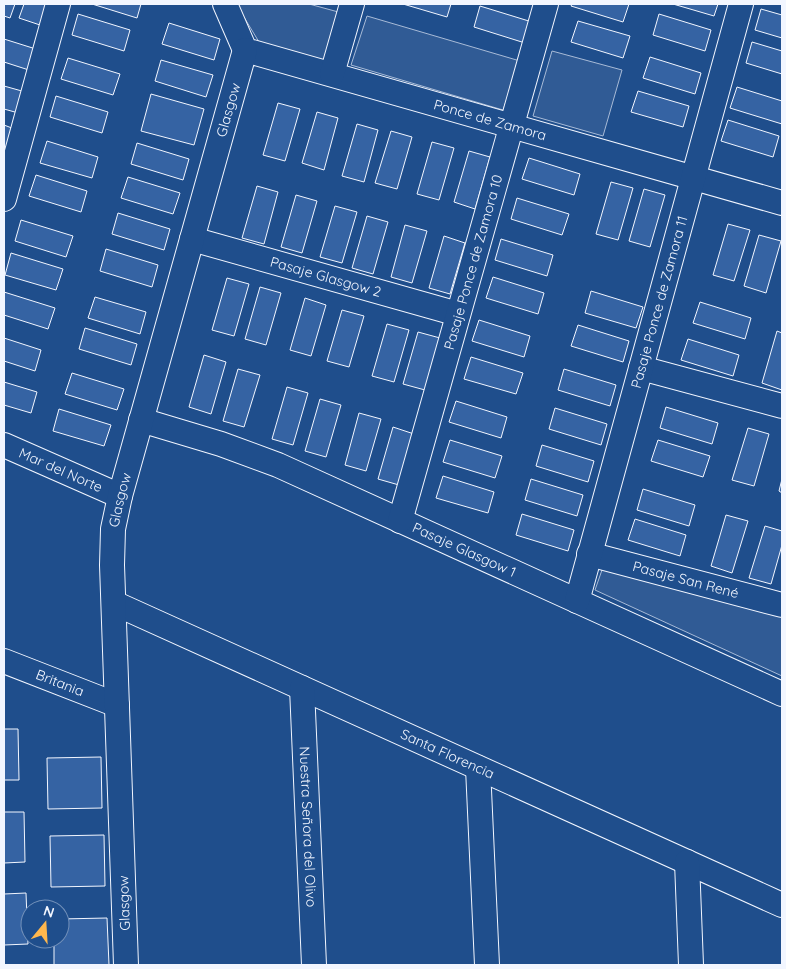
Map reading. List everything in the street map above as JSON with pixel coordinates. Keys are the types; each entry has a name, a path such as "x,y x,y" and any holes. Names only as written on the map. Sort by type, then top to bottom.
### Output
{"street":[{"path":"4,200 58,4"},
{"path":"225,4 245,50"},
{"path":"332,74 352,4"},
{"name":"Pasaje Ponce de Zamora 10","path":"400,521 546,4"},
{"name":"Pasaje Ponce de Zamora 11","path":"577,601 741,4"},
{"name":"Ponce de Zamora","path":"245,50 782,203"},
{"name":"Glasgow","path":"126,965 112,547 114,529 120,496 245,50"},
{"name":"Pasaje Glasgow 2","path":"192,239 458,314"},
{"path":"641,368 782,406"},
{"name":"Pasaje Glasgow 1","path":"141,420 278,465 782,694"},
{"name":"Mar del Norte","path":"4,445 120,496"},
{"name":"Pasaje San René","path":"589,554 782,605"},
{"name":"Santa Florencia","path":"114,603 782,906"},
{"name":"Britania","path":"4,661 117,706"},
{"name":"Nuestra Señora del Olivo","path":"302,688 314,965"},
{"path":"478,768 487,965"},
{"path":"687,862 691,965"}],"shaded area":[{"path":"236,4 309,4 342,13 325,62 259,42"},
{"path":"367,16 520,61 503,110 351,65"},
{"path":"552,51 622,70 603,136 533,116"},
{"path":"603,567 782,617 782,676 595,590"}],"building":[{"path":"4,4 15,4 10,18 4,16"},
{"path":"24,4 47,4 40,25 19,18"},
{"path":"92,4 141,4 137,18"},
{"path":"403,4 451,4 447,17"},
{"path":"572,4 629,4 623,22 571,6"},
{"path":"673,4 718,4 714,16"},
{"path":"480,6 532,22 525,43 474,27"},
{"path":"761,9 782,15 782,38 755,30"},
{"path":"78,14 130,30 124,51 72,35"},
{"path":"659,14 711,30 705,51 653,35"},
{"path":"578,21 630,36 623,58 571,42"},
{"path":"169,23 220,39 214,60 162,44"},
{"path":"4,39 39,50 32,71 4,62"},
{"path":"752,42 782,51 782,74 746,63"},
{"path":"650,57 701,73 695,94 643,78"},
{"path":"68,58 120,74 113,95 61,79"},
{"path":"161,60 213,75 206,97 155,81"},
{"path":"4,86 29,93 22,114 4,109"},
{"path":"737,87 782,101 782,124 730,108"},
{"path":"638,91 689,106 683,127 631,112"},
{"path":"151,94 204,109 194,145 141,131"},
{"path":"56,96 108,112 102,133 50,117"},
{"path":"278,103 300,109 285,161 263,155"},
{"path":"317,112 338,118 324,170 302,163"},
{"path":"728,120 779,136 773,157 721,141"},
{"path":"357,124 378,130 364,182 342,176"},
{"path":"4,125 17,130 11,151 4,149"},
{"path":"391,131 412,137 397,189 375,183"},
{"path":"47,141 98,157 92,178 40,163"},
{"path":"432,142 454,148 439,200 417,194"},
{"path":"137,143 189,159 183,180 131,164"},
{"path":"469,151 490,157 475,209 454,202"},
{"path":"529,158 580,174 574,195 522,179"},
{"path":"36,175 87,191 81,212 29,196"},
{"path":"128,177 180,193 173,214 121,198"},
{"path":"611,182 633,188 618,240 596,234"},
{"path":"257,186 278,192 264,244 242,238"},
{"path":"644,189 665,195 650,247 629,241"},
{"path":"296,195 317,201 302,253 281,247"},
{"path":"517,198 569,214 562,235 511,219"},
{"path":"335,206 357,212 342,263 320,257"},
{"path":"118,213 170,229 164,250 112,234"},
{"path":"367,216 388,222 373,274 352,268"},
{"path":"21,220 73,236 66,257 15,241"},
{"path":"728,224 750,230 734,281 713,275"},
{"path":"405,225 427,231 412,283 391,277"},
{"path":"759,235 781,241 766,293 744,286"},
{"path":"444,236 465,243 450,294 429,288"},
{"path":"501,239 553,255 547,276 495,260"},
{"path":"106,249 158,265 152,287 100,271"},
{"path":"11,253 63,269 56,290 5,275"},
{"path":"493,277 544,293 538,314 486,298"},
{"path":"227,278 249,284 234,336 212,330"},
{"path":"260,287 281,293 266,345 245,339"},
{"path":"591,291 643,307 636,328 585,313"},
{"path":"4,292 55,308 48,329 4,315"},
{"path":"95,297 146,312 140,334 88,318"},
{"path":"305,298 326,305 311,356 290,350"},
{"path":"700,302 751,318 745,339 693,323"},
{"path":"342,310 364,316 349,367 327,361"},
{"path":"479,320 530,336 524,357 472,341"},
{"path":"387,324 409,330 394,382 372,376"},
{"path":"578,325 629,341 623,362 571,346"},
{"path":"85,328 137,344 131,365 79,349"},
{"path":"777,331 782,333 782,390 762,383"},
{"path":"418,332 440,338 425,390 403,384"},
{"path":"4,338 41,350 35,371 4,361"},
{"path":"688,339 739,355 733,376 681,360"},
{"path":"204,355 226,362 211,414 189,407"},
{"path":"471,357 523,373 516,394 464,379"},
{"path":"238,369 260,375 244,427 223,421"},
{"path":"564,369 616,385 610,406 558,390"},
{"path":"72,373 124,389 117,410 65,394"},
{"path":"4,382 37,392 31,413 4,405"},
{"path":"287,387 308,393 293,445 272,439"},
{"path":"320,399 341,405 326,457 305,451"},
{"path":"456,401 507,417 501,438 449,422"},
{"path":"666,407 718,423 712,444 660,428"},
{"path":"555,408 607,424 601,445 549,429"},
{"path":"59,409 111,425 104,446 53,431"},
{"path":"359,413 381,419 366,471 345,465"},
{"path":"393,427 414,434 399,485 378,479"},
{"path":"748,428 769,434 754,486 732,480"},
{"path":"450,440 502,456 495,478 443,462"},
{"path":"658,440 710,456 703,477 651,461"},
{"path":"542,445 594,461 588,482 536,466"},
{"path":"443,476 494,492 488,513 436,498"},
{"path":"531,479 583,495 577,516 525,500"},
{"path":"782,479 782,493 779,491"},
{"path":"643,489 695,505 689,526 637,510"},
{"path":"522,514 574,530 568,551 516,535"},
{"path":"726,515 748,521 732,573 711,566"},
{"path":"635,519 686,535 680,556 628,540"},
{"path":"765,526 782,531 782,545 771,584 749,578"},
{"path":"4,729 18,729 19,780 4,780"},
{"path":"101,757 102,808 48,809 47,758"},
{"path":"4,812 24,812 25,862 4,863"},
{"path":"104,835 105,886 51,887 50,836"},
{"path":"26,893 26,899 20,899 20,944 4,945 4,894"},
{"path":"107,918 109,965 54,965 54,949 70,949 70,919"}]}
